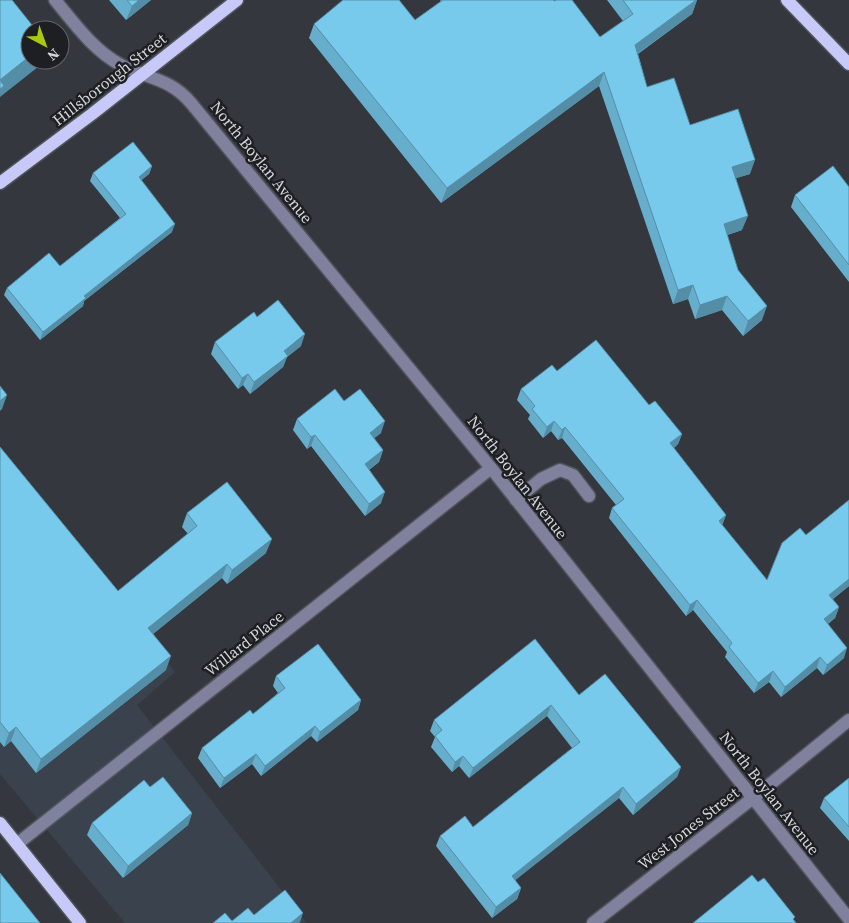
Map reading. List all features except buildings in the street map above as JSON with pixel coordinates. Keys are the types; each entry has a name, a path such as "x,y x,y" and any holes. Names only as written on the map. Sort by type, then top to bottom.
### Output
{"main road":[{"name":"Hillsborough Street","path":"0,183 238,0"},
{"path":"787,0 849,64"},
{"path":"0,822 80,923"}],"street":[{"name":"North Boylan Avenue","path":"55,0 94,44 120,65 166,81 182,92 492,468 849,919"},
{"name":"Willard Place","path":"17,844 492,468"},
{"path":"516,500 541,479 560,470 573,475 589,496"},
{"name":"West Jones Street","path":"592,923 753,798 849,720"}],"shaded area":[{"path":"0,458 175,672 137,705 307,923 125,923 0,774"}]}
